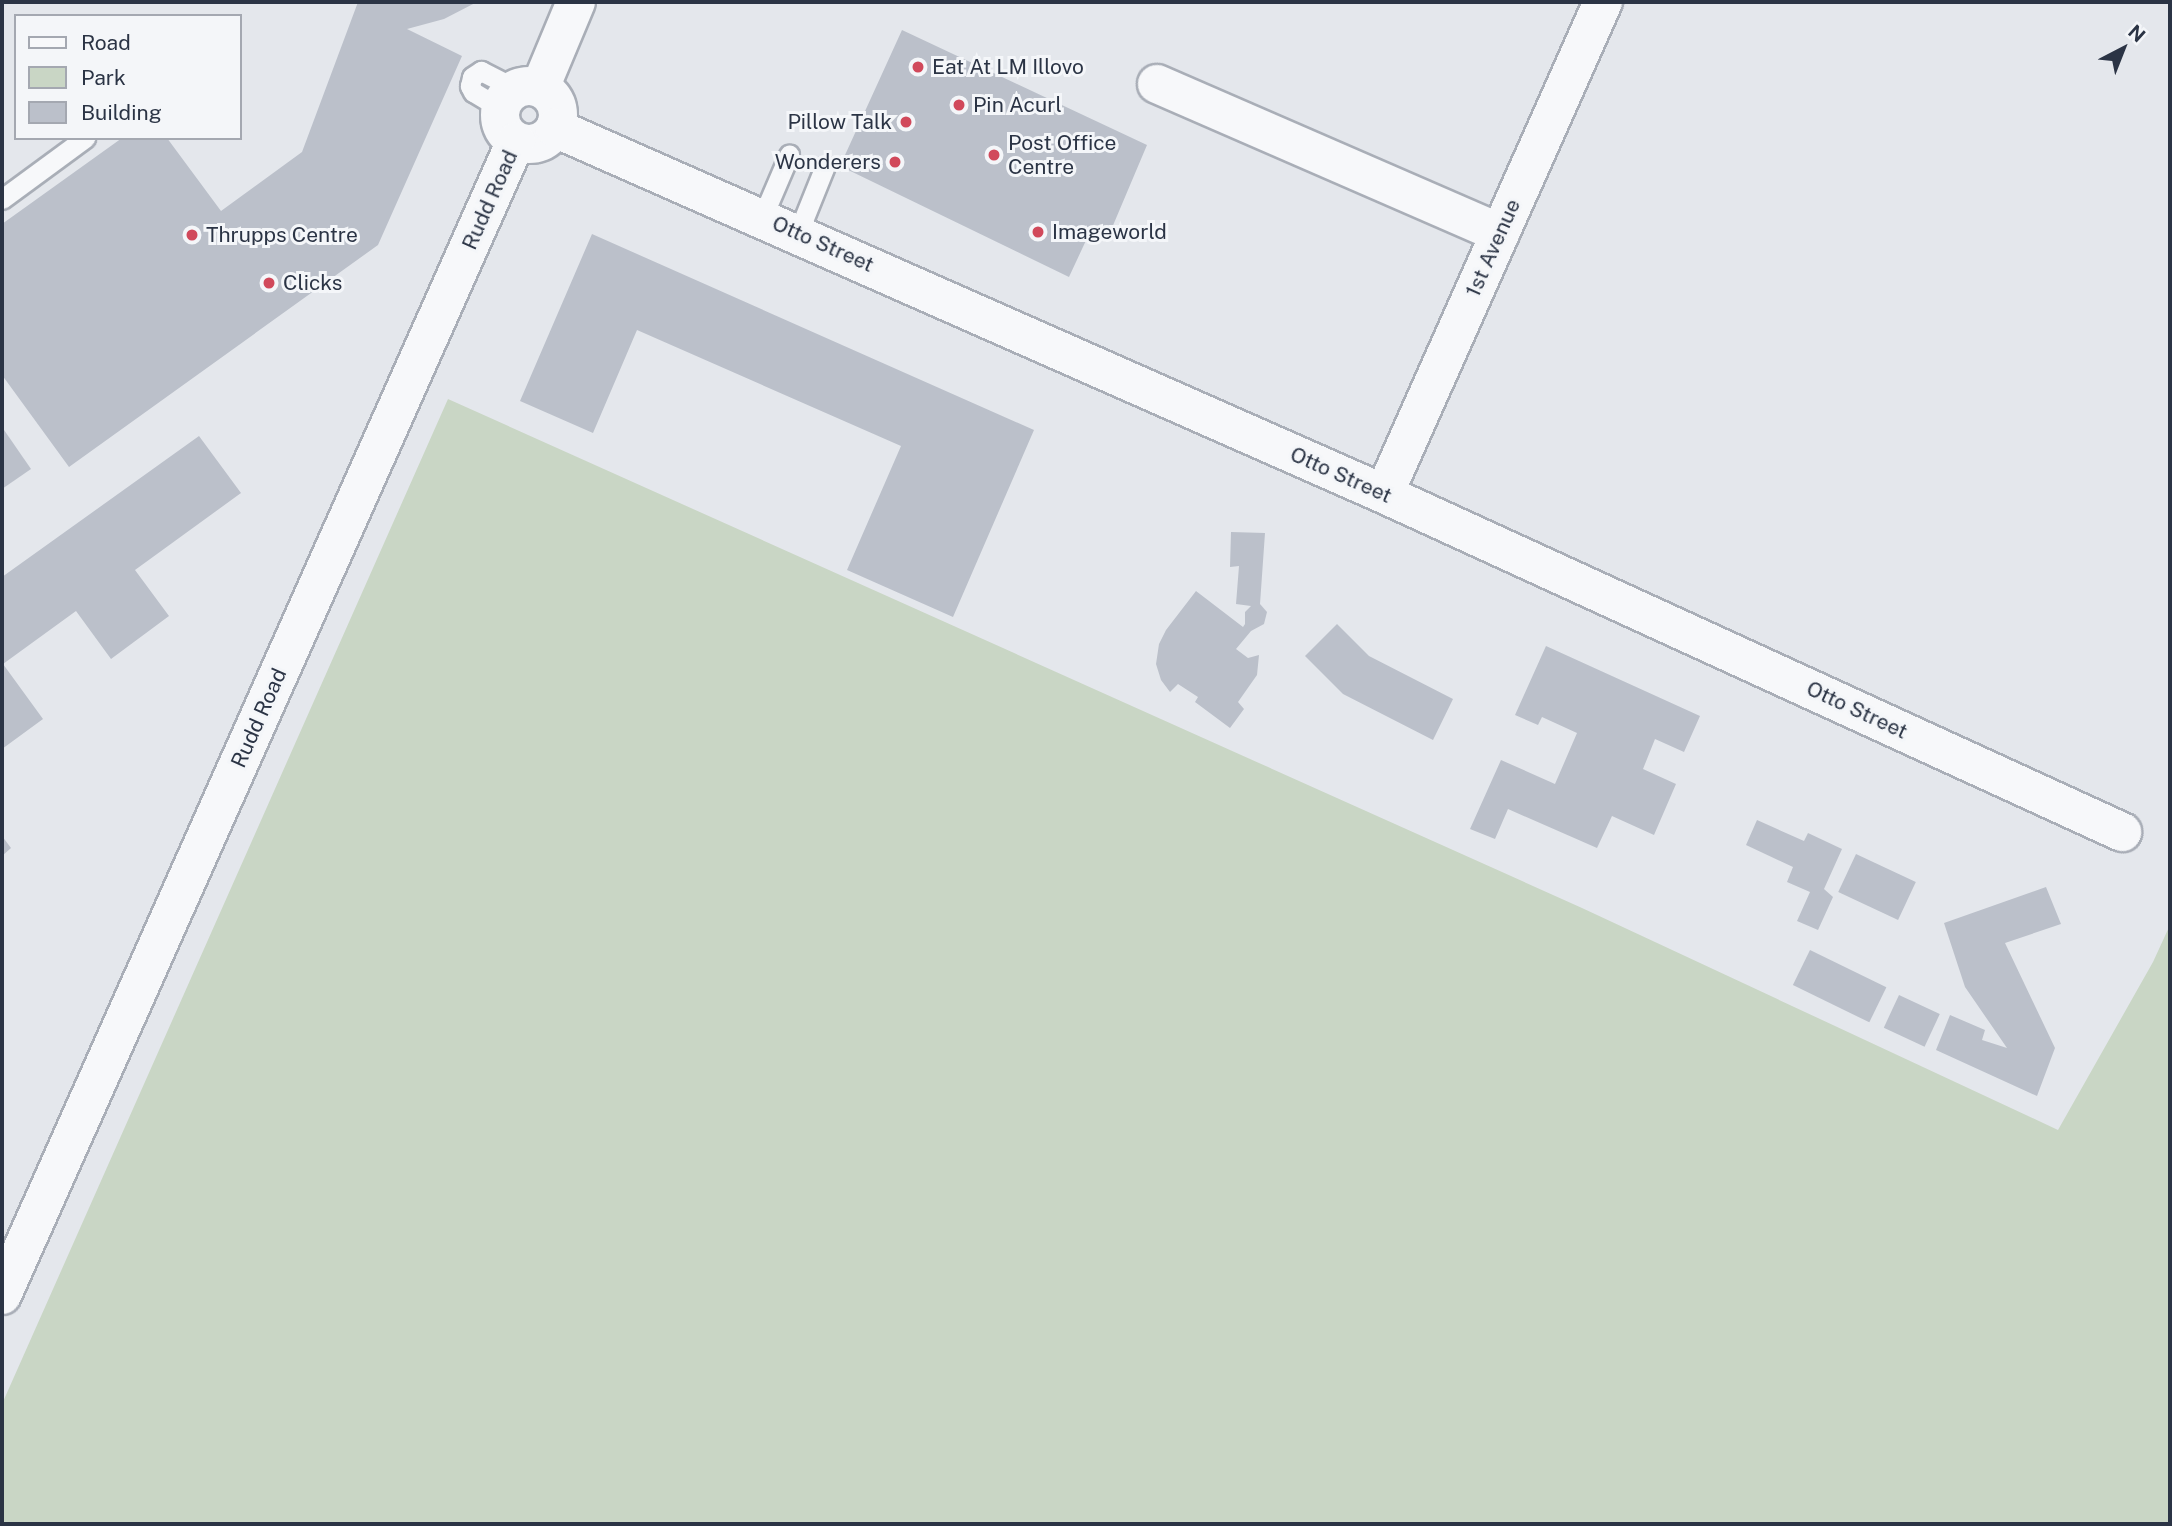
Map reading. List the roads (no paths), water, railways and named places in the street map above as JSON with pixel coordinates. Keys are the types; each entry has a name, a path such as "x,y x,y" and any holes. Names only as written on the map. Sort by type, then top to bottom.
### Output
{"street":[{"name":"Rudd Road","path":"2,1295 518,107 576,2"},
{"name":"1st Avenue","path":"1384,494 1603,2"},
{"path":"1157,84 1500,233"},
{"name":"Otto Street","path":"518,107 554,100 558,119 555,128 1384,494 2122,832"}],"lane":[{"path":"2,199 82,140"},
{"path":"761,218 789,155"},
{"path":"798,233 825,166"}],"place":[{"name":"Eat At LM Illovo","path":"918,67"},
{"name":"Pin Acurl","path":"959,105"},
{"name":"Pillow Talk","path":"906,122"},
{"name":"Post Office Centre","path":"994,155"},
{"name":"Wonderers","path":"895,162"},
{"name":"Imageworld","path":"1038,232"},
{"name":"Thrupps Centre","path":"192,235"},
{"name":"Clicks","path":"269,283"}]}
